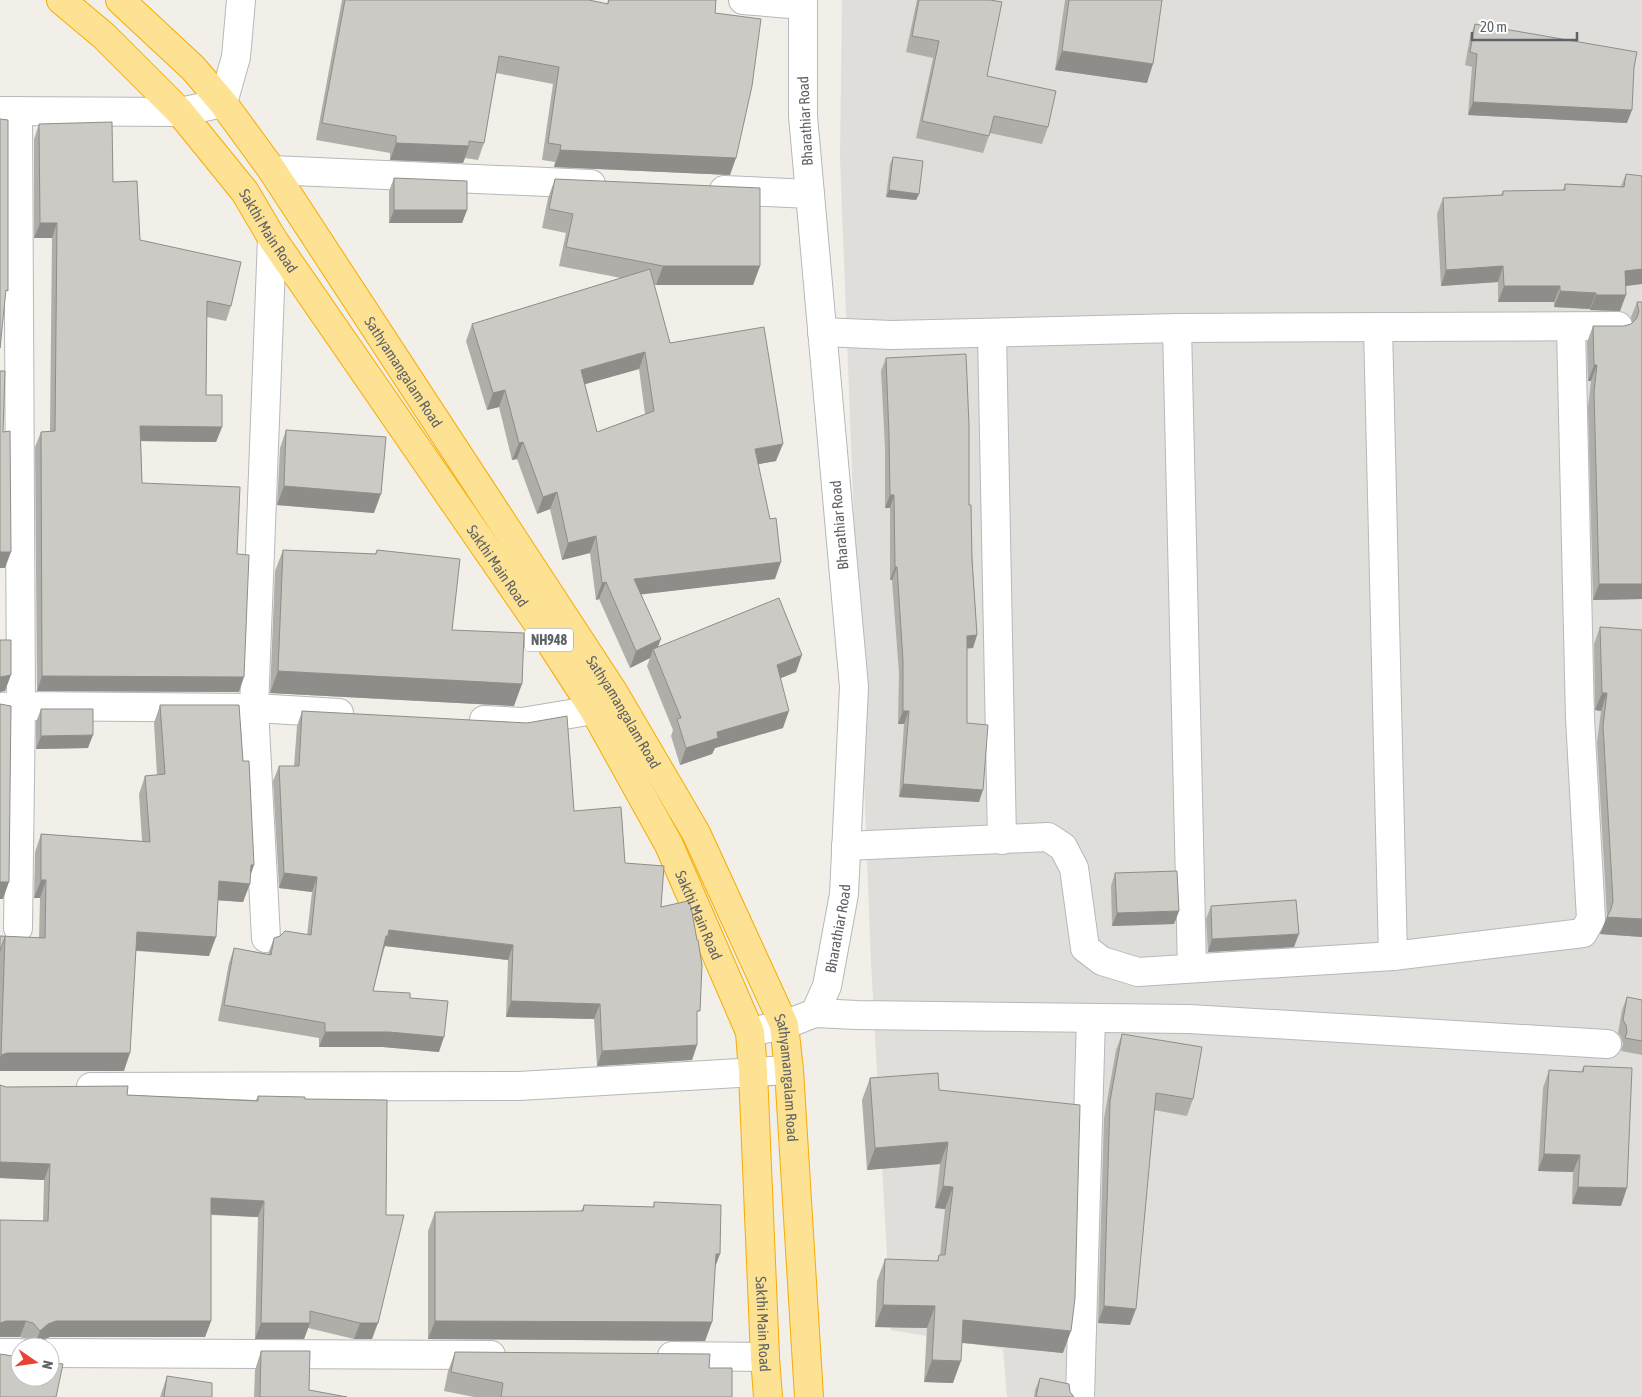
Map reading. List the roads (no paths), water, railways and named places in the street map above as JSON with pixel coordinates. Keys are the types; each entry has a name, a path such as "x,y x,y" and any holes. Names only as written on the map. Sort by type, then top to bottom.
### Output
{"highway":[{"name":"Sakthi Main Road","path":"61,0 104,36 180,112 245,192 272,238 541,628 594,710 669,846 750,1032 768,1397"},
{"name":"Sathyamangalam Road","path":"120,0 193,68 223,103 272,170 614,693 696,833 784,1025 789,1070 809,1397"}],"street":[{"path":"18,928 10,707 9,111 180,112 223,103 236,57 241,0"},
{"path":"743,0 803,2"},
{"name":"Bharathiar Road","path":"803,2 803,116 854,687 844,894 826,986 815,1013"},
{"path":"272,170 611,185"},
{"path":"700,189 810,194"},
{"path":"266,938 254,708 272,238"},
{"path":"822,332 890,335 1177,328 1618,326"},
{"path":"1378,327 1393,956"},
{"path":"846,846 1048,837 1063,847 1074,868 1085,948 1102,961 1138,972 1393,956 1583,933 1591,919 1580,718 1571,327"},
{"path":"1177,328 1192,968"},
{"path":"992,333 1002,840"},
{"path":"10,707 254,708 363,714"},
{"path":"462,719 522,722 594,710"},
{"path":"750,1032 784,1025 815,1013 1199,1020 1608,1044"},
{"path":"1080,1397 1091,1018"},
{"path":"70,1087 520,1086 789,1070"},
{"path":"60,1353 517,1356"},
{"path":"646,1356 765,1357"}]}
